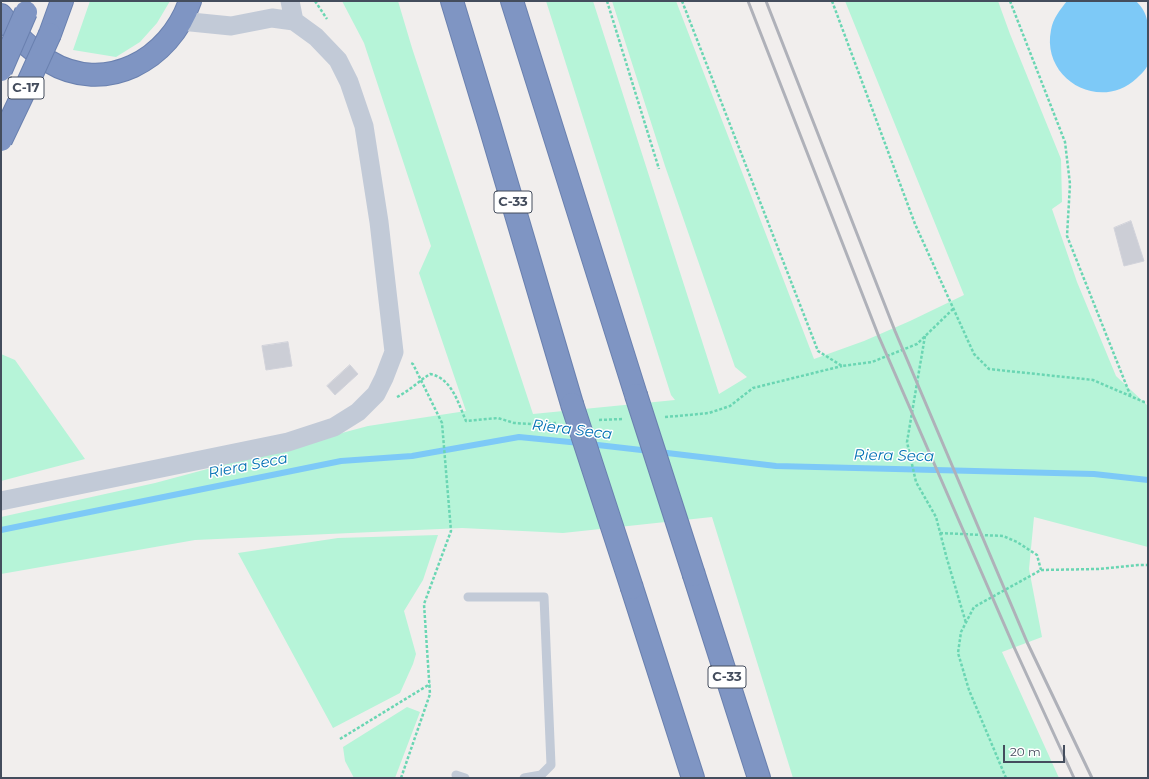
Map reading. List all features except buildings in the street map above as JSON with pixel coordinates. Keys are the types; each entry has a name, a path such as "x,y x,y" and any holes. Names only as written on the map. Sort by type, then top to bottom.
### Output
{"highway":[{"name":"C-17","path":"1,140 50,34 62,1"},
{"path":"1,14 22,41 50,62 67,70 85,74 103,74 120,71 135,66 152,56 175,31 190,1"},
{"name":"C-33","path":"452,1 489,123 568,413 632,588 693,778"},
{"name":"C-33","path":"512,1 759,778"},
{"name":"C-17","path":"1,70 28,7"}],"street":[{"path":"290,1 294,21"},
{"path":"1,502 288,442 334,427 358,412 376,394 394,352 379,222 364,126 349,82 338,60 316,37 294,21 272,18 231,26 181,21"}],"lane":[{"path":"468,598 544,598 551,765 541,777 524,778"},
{"path":"456,775 465,778"}],"path":[{"path":"607,1 659,168"},
{"path":"682,1 818,351 842,366"},
{"path":"832,1 915,224 974,354 990,369 1093,380 1144,402 1148,402"},
{"path":"1010,1 1065,142 1070,184 1067,236 1132,397"},
{"path":"658,417 689,416 709,413 730,406 753,388 842,366 872,362 917,344 954,308"},
{"path":"925,336 907,442 916,482 936,517 966,623"},
{"path":"394,352 413,364 442,423 451,531 424,604 430,694 401,778"},
{"path":"366,405 383,403 407,391 430,374 438,375 452,389 466,421 498,418 514,423 532,424 568,413"},
{"path":"595,421 626,419"},
{"path":"940,533 1003,536 1017,542 1037,555 1041,570"},
{"path":"1006,778 969,690 958,653 961,632 974,607 1041,570 1148,565"},
{"path":"340,739 430,684"}],"green space":[{"path":"90,1 170,1 157,23 140,42 116,57 73,50"},
{"path":"342,1 398,1 412,48 533,414 675,400 671,395 546,1 593,1 719,394 747,377 735,367 665,166 612,1 676,1 814,359 864,341 964,295 845,1 998,1 1061,159 1062,202 1052,209 1077,282 1116,376 1148,406 1148,547 1034,517 1029,569 1042,637 1002,652 1059,778 793,778 712,517 563,533 462,528 195,540 1,574 1,517 155,483 368,426 466,411 419,273 431,246 364,43"},
{"path":"1,354 15,360 85,459 1,481"},
{"path":"438,535 423,580 404,611 416,654 400,693 333,728 238,553 338,538"},
{"path":"407,707 420,712 395,778 354,778 345,761 343,747"}],"water":[{"path":"1067,1 1136,1 1146,15 1148,29 1148,64 1137,78 1122,88 1107,92 1091,91 1076,86 1064,76 1055,63 1050,48 1053,22"}],"waterway":[{"name":"Riera Seca","path":"1,530 341,461 412,456 519,437 580,443"},
{"name":"Riera Seca","path":"589,444 650,451"},
{"name":"Riera Seca","path":"659,452 776,466 1094,474 1148,480"}],"railway":[{"path":"748,1 879,337 1014,647 1074,778"},
{"path":"766,1 895,331 1027,642 1092,778"}]}
